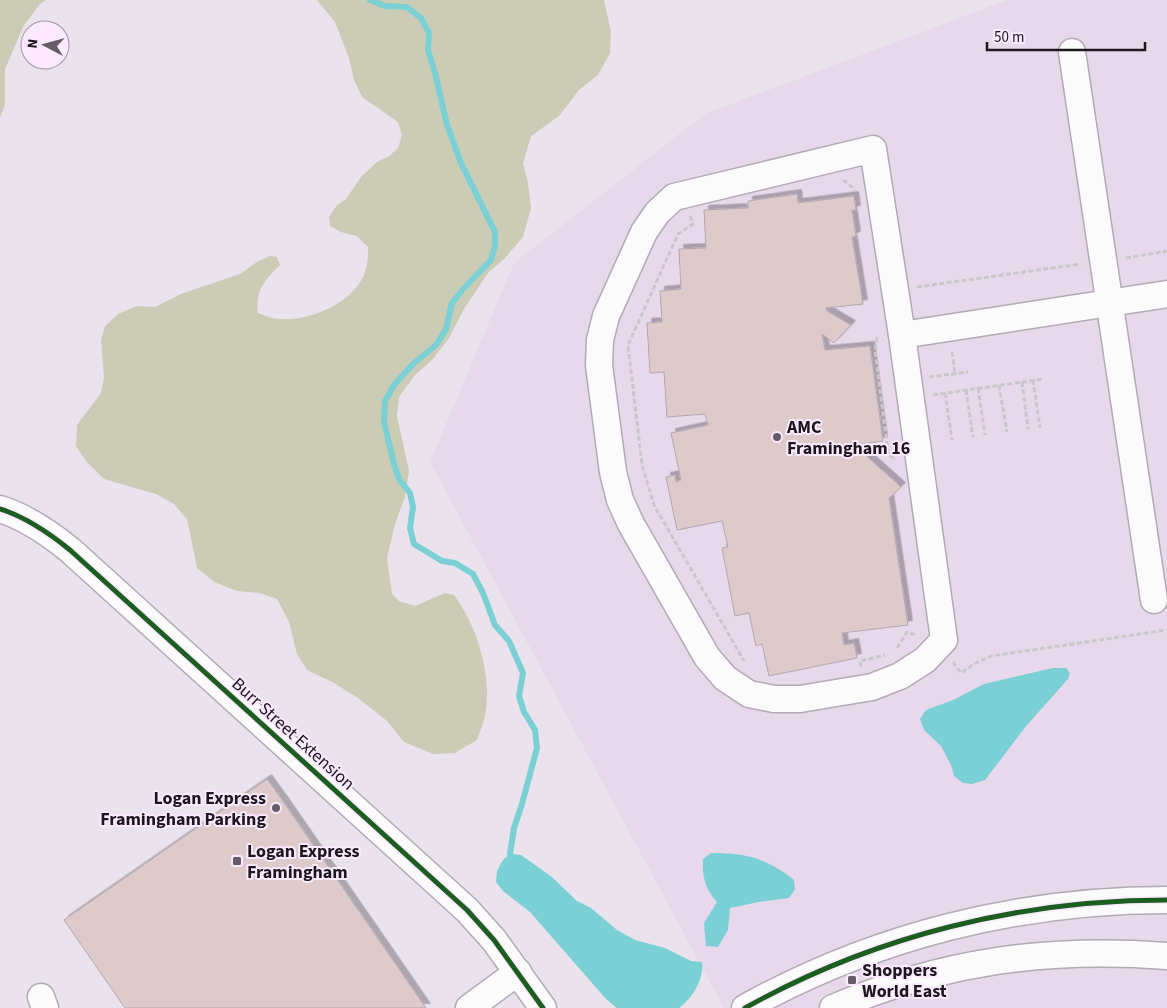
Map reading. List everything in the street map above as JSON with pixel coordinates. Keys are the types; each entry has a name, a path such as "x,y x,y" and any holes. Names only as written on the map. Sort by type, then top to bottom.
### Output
{"street":[{"path":"1072,52 1154,600"},
{"path":"873,149 890,333 939,645 925,660 900,676 872,687 800,699 774,699 749,694 725,678 707,658 631,524 620,500 613,472 598,364 600,340 610,307 644,232 657,213 674,198 873,149"},
{"path":"890,333 1167,294"},
{"name":"Burr Street Extension","path":"0,509 18,514 70,550 467,910 494,940 543,1008"},
{"path":"745,1008 789,985 849,958 894,942 948,927 994,916 1044,908 1116,901 1167,900"},
{"path":"833,1008 917,977 988,962 1065,953 1128,953 1167,956"},
{"path":"474,1007 518,972"}],"path":[{"path":"841,180 849,184 858,195"},
{"path":"687,209 693,224 678,234 628,345 642,465 654,504 746,664"},
{"path":"1124,258 1167,251"},
{"path":"915,288 1090,262"},
{"path":"890,333 874,350 888,452 899,467"},
{"path":"952,352 955,373"},
{"path":"925,396 1043,379"},
{"path":"1033,380 1040,428"},
{"path":"1022,382 1028,429"},
{"path":"1000,385 1007,432"},
{"path":"978,388 985,435"},
{"path":"966,390 973,437"},
{"path":"945,393 952,440"},
{"path":"863,675 860,661 896,650 907,632 939,645 961,674 974,664 991,656 1167,630"}],"shaded area":[{"path":"1007,0 1167,0 1167,1008 724,1008 430,462 514,263 705,114"}],"green space":[{"path":"0,0 46,0 40,4 28,20 20,20 20,34 5,69 5,104 0,118"},
{"path":"317,0 604,0 611,32 610,53 598,75 579,90 559,116 531,136 523,163 531,208 523,237 505,258 488,273 464,309 449,338 433,359 415,375 399,397 397,416 409,471 405,497 395,524 387,558 392,594 399,601 415,606 445,593 454,595 476,635 484,665 487,695 482,725 477,740 455,753 433,754 404,742 387,721 358,698 334,683 307,670 297,654 289,622 277,599 260,593 237,591 214,582 197,568 187,519 174,504 156,494 104,479 86,461 76,446 77,425 101,393 104,377 101,340 105,326 118,314 137,306 155,307 181,294 240,274 257,262 270,256 277,257 280,265 262,286 257,305 258,313 272,318 292,319 316,314 328,309 349,295 363,277 367,266 368,247 357,236 341,232 330,226 329,217 337,205 346,199 361,177 377,162 388,157 398,148 402,135 398,122 362,97 354,80 349,58 335,22"}],"water":[{"path":"1053,668 1066,668 1070,673 1068,679 1027,725 985,780 972,784 963,783 954,776 951,765 941,746 924,730 920,719 926,710 953,700 984,684"},
{"path":"711,853 735,854 756,858 774,866 794,880 795,889 789,898 730,908 728,930 718,947 706,946 704,923 717,902 707,887 703,871 703,859"},
{"path":"510,854 521,855 552,877 577,901 591,908 617,930 635,940 665,948 691,961 702,962 701,975 693,994 679,1008 617,1008 606,999 530,912 503,891 496,882 497,871 503,860"}],"building":[{"name":"AMC Framingham 16","path":"797,194 798,203 854,196 856,210 852,210 856,236 852,237 863,304 826,308 827,311 851,325 834,343 822,334 825,350 870,346 883,441 854,445 901,487 889,498 908,625 842,633 844,645 854,643 857,658 769,676 762,644 756,646 749,613 735,616 722,548 728,547 722,521 677,530 666,477 675,475 676,482 681,480 671,433 708,425 705,414 667,417 664,372 650,373 647,323 662,322 660,291 681,289 679,249 706,248 704,210 748,208 748,201"},
{"name":"Logan Express Framingham","path":"267,779 426,1008 125,1008 64,920"}],"waterway":[{"path":"370,0 385,6 407,7 421,18 429,33 428,50 447,125 461,163 495,232 495,246 491,260 452,303 446,329 436,345 413,364 394,385 385,401 384,422 399,479 410,493 413,507 410,528 414,544 442,561 455,563 473,574 483,593 495,625 509,641 523,673 519,696 524,712 535,730 537,748 514,828 510,854"}],"cycle path":[{"path":"0,509 19,516 37,526 70,550 467,910 494,940 543,1008"},
{"path":"745,1008 794,983 845,961 896,942 949,927 1002,915 1057,907 1167,900"}],"place":[{"name":"AMC Framingham 16","path":"777,437"},
{"name":"Logan Express Framingham Parking","path":"276,808"},
{"name":"Logan Express Framingham","path":"237,861"},
{"name":"Shoppers World East","path":"852,980"}]}
